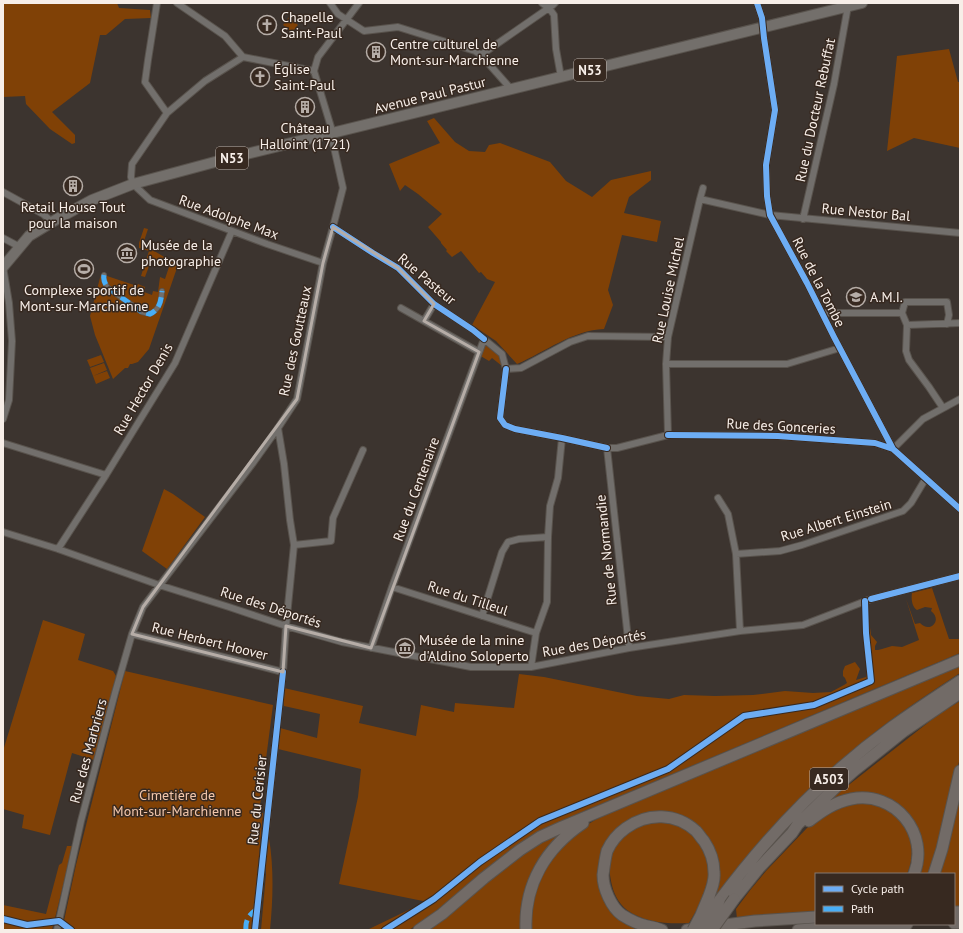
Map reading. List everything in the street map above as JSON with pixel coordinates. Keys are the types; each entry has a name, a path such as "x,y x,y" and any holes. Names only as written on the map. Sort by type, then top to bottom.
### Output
{"highway":[{"path":"419,930 442,914 520,850 540,837 960,660"},
{"name":"A503","path":"700,930 714,898 745,867 780,827 819,788 891,728 921,706 960,681"},
{"name":"A503","path":"712,930 759,868 808,814 855,770 904,731 960,693"},
{"path":"934,873 942,849 960,771"},
{"path":"792,833 826,808 841,801 852,798 880,800 892,806 902,814 914,832 918,851 918,860 914,873"},
{"path":"526,930 525,917 530,892 542,863 564,837 602,810"},
{"path":"662,930 634,922 621,914 613,906 608,896 603,879 604,866 608,850 614,839 623,830 635,822 651,817 668,817 683,822 697,832 707,846 713,859 715,873 714,898 701,915 693,930"},
{"path":"687,930 756,921 815,917"},
{"path":"798,930 866,925"}],"main road":[{"name":"Avenue Paul Pastur","path":"20,247 29,236 52,222 92,200 133,184 332,133 862,3"},
{"name":"N53","path":"3,267 20,247"}],"street":[{"path":"157,3 145,82 168,112"},
{"path":"177,3 225,36 243,57 314,71 318,56 359,3"},
{"path":"330,3 338,14 364,31 398,27 475,51 481,55 510,89"},
{"path":"542,3 549,8 554,15 556,49 562,77"},
{"path":"481,55 555,3"},
{"name":"Rue de la Tombe","path":"757,3 762,18 775,110 766,165 767,196 770,215 893,448 960,509"},
{"name":"Rue du Docteur Rebuffat","path":"803,219 834,84 848,6"},
{"path":"133,184 131,177 132,164 168,112 205,82 243,57"},
{"name":"Rue des Goutteaux","path":"159,585 253,463 298,399 323,263 342,188 331,127 314,71"},
{"name":"Rue Adolphe Max","path":"133,184 150,200 323,263"},
{"name":"Rue Louise Michel","path":"668,435 666,364 668,337 703,188"},
{"path":"3,192 43,214 52,222"},
{"path":"700,199 770,215"},
{"name":"Rue Nestor Bal","path":"770,215 960,233"},
{"name":"Rue Pasteur","path":"333,227 398,268 434,304 469,327 502,354 506,368"},
{"name":"Rue Hector Denis","path":"58,549 106,475 175,363 232,231"},
{"path":"3,238 20,247"},
{"path":"3,267 9,303 12,341 9,400 3,419"},
{"path":"104,275 104,280 108,288 142,312 150,314 157,309 161,300 162,291"},
{"path":"943,408 909,360 906,351 907,325 902,313 905,302 947,302 949,315 947,324"},
{"path":"424,320 434,304"},
{"path":"400,308 479,352"},
{"path":"822,313 902,313"},
{"path":"907,325 960,323"},
{"path":"506,368 521,368 570,342 588,336 668,337"},
{"name":"Rue du Centenaire","path":"371,648 392,586 484,339"},
{"path":"666,364 787,364 840,348"},
{"name":"Rue des Gonceries","path":"506,368 500,418 505,425 515,429 606,448 617,448 668,435 778,436 874,443 893,448"},
{"path":"893,448 923,419 960,399"},
{"name":"Rue du Cerisier","path":"255,930 283,672 294,545 278,428"},
{"path":"531,667 536,633 547,602 550,506 558,478 562,438"},
{"path":"3,443 106,475"},
{"name":"Rue de Normandie","path":"606,448 629,648"},
{"path":"294,545 331,541 332,518 363,450"},
{"name":"Rue Albert Einstein","path":"736,554 780,551 903,511 911,503 926,478"},
{"path":"718,498 728,514 736,554 740,631"},
{"name":"Rue des Déportés","path":"3,532 58,549 159,585 229,606 286,626 342,642 471,667 531,667 629,648 740,631 803,625 871,599 960,576"},
{"path":"482,616 502,552 508,542 519,539 548,537"},
{"name":"Rue des Marbriers","path":"57,927 81,821 132,634 143,607 159,585"},
{"name":"Rue du Tilleul","path":"392,586 536,633"},
{"name":"Rue Herbert Hoover","path":"132,634 283,672"}],"highlighted area":[{"path":"333,227 398,268 434,304 424,321 479,352 371,648 286,626 283,672 132,634 143,607 297,399 323,263"}],"green space":[{"path":"3,3 117,3 119,8 150,10 151,18 125,19 106,35 100,35 90,83 52,112 75,135 75,143 72,144 50,129 26,104 25,96 3,97"},
{"path":"289,17 298,25 292,32 283,25"},
{"path":"949,49 958,82 960,82 960,148 914,138 887,151 897,56"},
{"path":"434,118 455,142 469,151 485,152 489,145 500,143 550,162 566,181 592,197 611,180 651,171 651,180 629,197 624,213 661,221 657,242 622,235 608,290 613,305 604,329 593,330 570,337 517,364 496,341 472,325 495,282 487,279 481,272 479,273 461,251 452,257 446,251 447,250 441,242 428,227 442,214 405,185 400,191 389,164 440,143 427,121"},
{"path":"144,228 148,229 144,245 178,265 149,349 138,362 130,364 128,368 125,368 113,379 95,335 90,316 101,274 137,286 138,284 145,287 144,292 152,295 153,291 158,292 160,277 165,279 169,267 151,261 145,277 141,276 149,251 139,248 139,243"},
{"path":"485,343 502,358 502,366 492,358 489,361 479,355"},
{"path":"101,355 104,362 90,367 87,360"},
{"path":"104,363 107,370 93,376 90,368"},
{"path":"107,371 110,378 96,384 93,376"},
{"path":"164,489 205,517 167,569 142,551"},
{"path":"932,588 949,639 960,639 960,653 544,829 512,849 430,916 409,930 367,930 423,903 423,901 339,884 358,797 361,769 278,749 280,728 317,738 320,714 284,706 284,688 363,706 359,723 416,736 421,705 454,712 455,703 514,708 519,674 544,677 637,696 669,699 684,695 753,695 785,691 813,693 831,692 847,683 843,676 845,666 855,662 860,669 856,680 866,677 867,667 871,665 870,656 865,649 864,629 867,618 869,620 871,635 877,642 875,650 892,646 902,647 919,640 906,599 915,624 920,623 924,626 931,626 934,624 936,618 931,611 932,608 925,607 917,610 915,609 913,605 912,593"},
{"path":"43,620 85,634 78,660 113,671 116,676 94,760 72,753 50,835 22,828 24,815 3,809 3,751"},
{"path":"960,663 960,673 906,709 875,732 831,769 789,809 751,852 715,898 713,896 717,877 689,821 626,824 599,875 635,930 531,930 530,911 542,870 558,849 584,827 595,820"},
{"name":"Cimetière de Mont-sur-Marchienne","path":"125,671 273,705 259,813 263,813 252,930 62,930 76,865"},
{"path":"960,701 960,758 946,819 930,873 917,873 921,852 893,803 827,802 939,714"},
{"path":"960,792 960,906 955,906 955,873 939,873"},
{"path":"862,802 874,804 890,811 898,818 909,834 911,844 912,854 907,873 815,873 815,911 737,919 736,909 751,889 807,828 823,816 846,805"},
{"path":"657,822 670,823 687,831 700,845 708,862 709,871 707,887 689,923 665,923 641,918 624,907 616,897 613,889 610,869 614,849 627,834 636,828"},
{"path":"566,830 544,852 531,874 526,886 523,900 520,930 427,930 543,839"},
{"path":"269,838 272,873 270,930 261,930 266,874 266,849"},
{"path":"67,846 73,846 52,930 3,930 3,905 46,914 59,865 62,863"}],"marked path":[{"path":"104,275 104,282 108,288 142,312 150,314 156,310 162,291"},
{"path":"246,930 248,918 257,909"}],"cycle path":[{"path":"757,3 762,18 775,110 766,165 767,196 770,215 893,449 960,509"},
{"path":"333,227 398,268 434,304 484,339"},
{"path":"506,369 500,418 505,425 515,429 607,448"},
{"path":"668,435 778,436 875,443 893,449"},
{"path":"871,599 960,576"},
{"path":"385,930 434,899 480,862 540,821 668,769 744,716 814,705 871,681 866,633 865,601"},
{"path":"255,930 283,672"},
{"path":"3,919 27,925 59,921 71,930"}],"place":[{"name":"Chapelle Saint-Paul","path":"267,25"},
{"name":"Centre culturel de Mont-sur-Marchienne","path":"376,52"},
{"name":"Église Saint-Paul","path":"260,77"},
{"name":"Château Halloint (1721)","path":"305,107"},
{"name":"Retail House Tout pour la maison","path":"73,186"},
{"name":"Musée de la photographie","path":"127,253"},
{"name":"Complexe sportif de Mont-sur-Marchienne","path":"84,269"},
{"name":"A.M.I.","path":"856,297"},
{"name":"Musée de la mine d'Aldino Soloperto","path":"405,648"}]}
